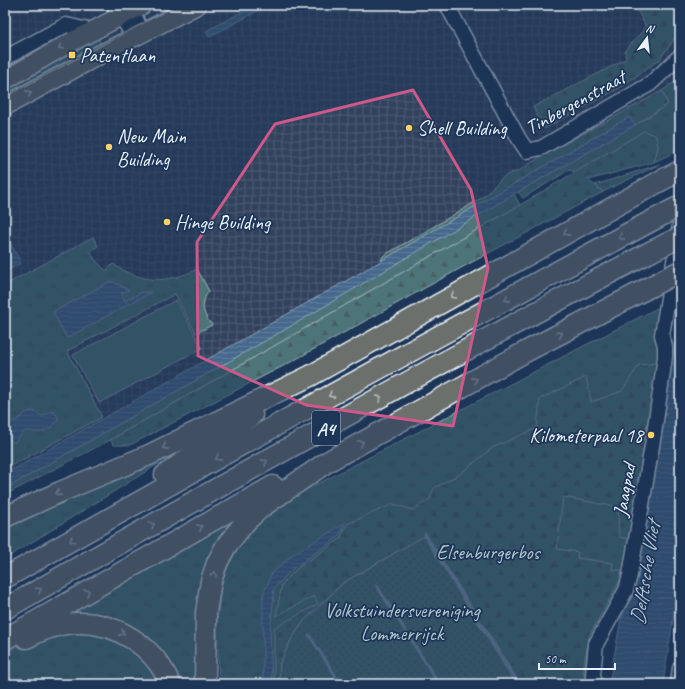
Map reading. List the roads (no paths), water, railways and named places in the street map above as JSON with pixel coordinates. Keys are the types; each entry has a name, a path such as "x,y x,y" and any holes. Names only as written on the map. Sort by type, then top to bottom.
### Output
{"highway":[{"name":"A4","path":"5,517 60,492 149,455 310,376 680,171"},
{"name":"A4","path":"5,578 411,350 680,206"},
{"name":"A4","path":"5,609 172,513 537,311 680,237"},
{"name":"A4","path":"5,639 277,484 327,462 525,352 680,271"},
{"name":"A4","path":"106,520 206,445 310,376"},
{"name":"A4","path":"205,684 206,612 211,581 226,546 246,521 263,506 327,462"},
{"path":"5,649 32,635 53,627 76,623 87,623 114,629 138,642 148,650 160,665 170,684"},
{"name":"A4","path":"206,640 210,684"}],"main road":[{"path":"5,106 197,5"},
{"path":"5,80 92,31 128,8"}],"street":[{"name":"Tinbergenstraat","path":"447,5 519,139 527,151 541,148 650,84 680,57"},
{"path":"128,8 138,35"},
{"path":"5,58 66,26 92,31"},
{"name":"Jaagpad","path":"595,684 593,675 596,644 626,590 630,575 654,434 665,357 665,346 662,335 680,225"},
{"path":"678,684 680,668"}],"water":[{"path":"255,5 269,5 209,37 206,31"},
{"path":"629,117 635,125 291,326 5,489 5,474 381,261"},
{"path":"5,233 21,263 5,272"},
{"path":"111,281 129,290 121,293 125,301 142,292 151,292 67,338 53,312"},
{"name":"Delftsche Vliet","path":"680,321 680,575 663,684 609,684 621,618 632,596 636,580"},
{"path":"30,411 34,411 42,416 52,411 57,416 58,421 53,426 42,432 26,431 15,442 13,442 5,432 5,418 13,421 19,419"},
{"path":"345,523 338,537 291,570 273,590 274,594 270,632 272,684 263,684 263,595 272,573 293,554"}],"waterway":[{"path":"425,534 519,684"},
{"path":"377,586 439,684"},
{"path":"309,635 341,684"}],"tram line":[{"path":"5,97 177,5"}],"place":[{"name":"Patentlaan","path":"72,55"},
{"name":"Shell Building","path":"409,128"},
{"name":"New Main Building","path":"109,147"},
{"name":"Hinge Building","path":"167,222"},
{"name":"Kilometerpaal 18","path":"651,435"}],"park label":[{"name":"Elsenburgerbos","path":"488,552"},
{"name":"Volkstuindersvereniging Lommerrijck","path":"402,622"}]}
